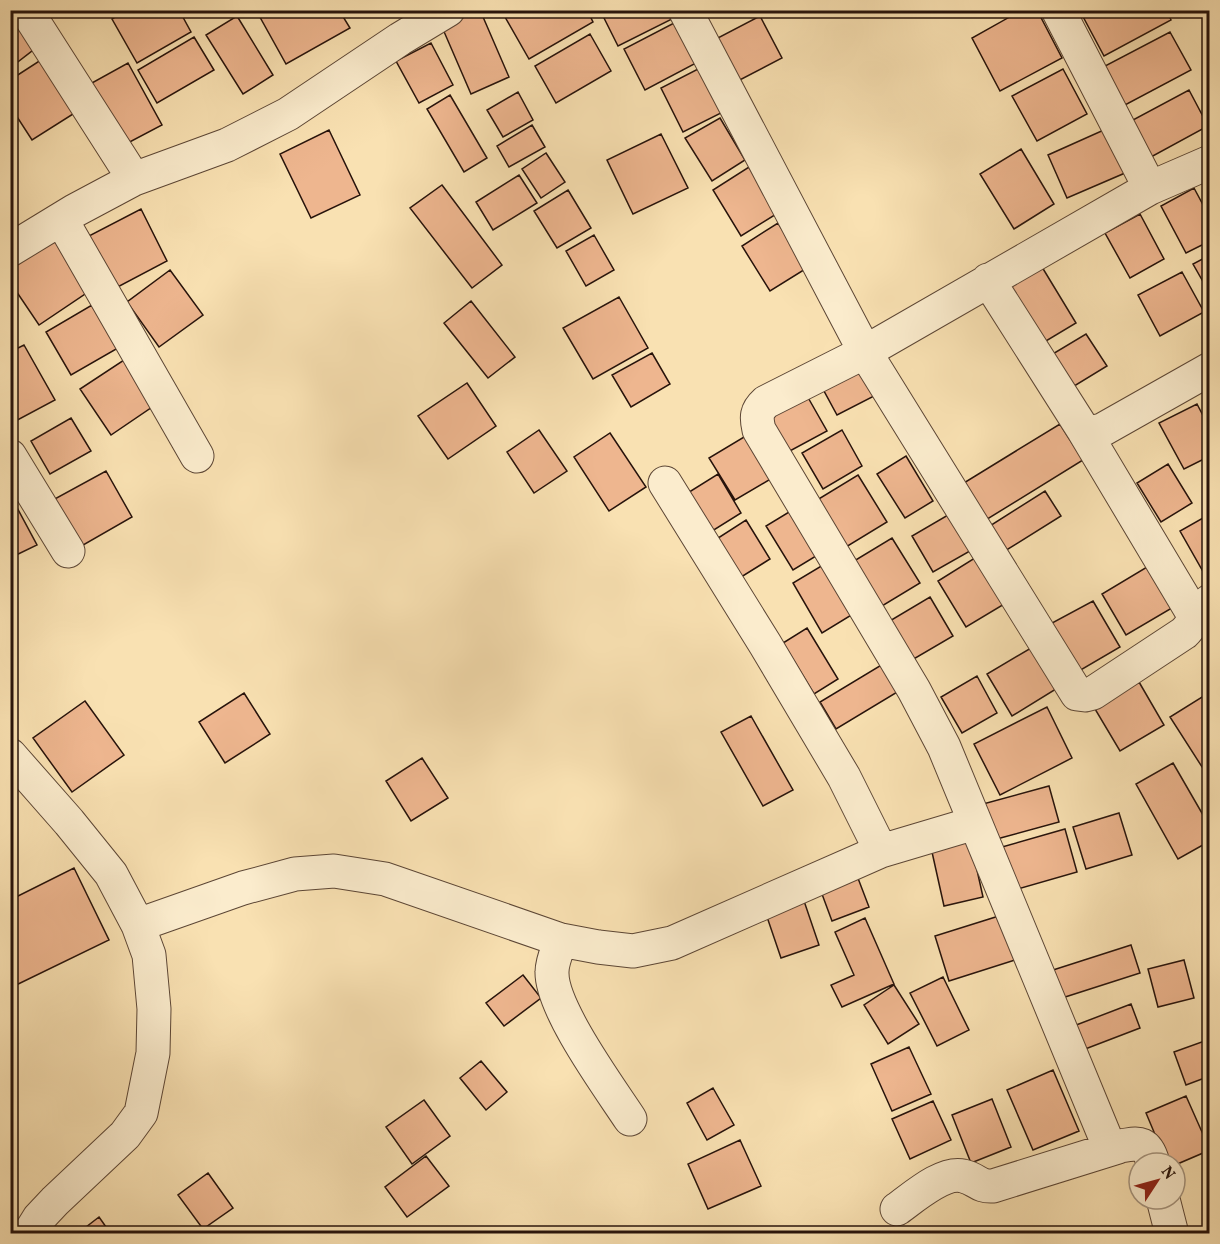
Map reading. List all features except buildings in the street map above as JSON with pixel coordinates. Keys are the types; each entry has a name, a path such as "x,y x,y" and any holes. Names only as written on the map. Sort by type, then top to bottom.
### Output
{"street":[{"path":"26,10 134,179"},
{"path":"10,250 134,179 227,146 288,114 400,39 448,10"},
{"path":"685,10 865,352 1077,694 1094,693 1184,633 1192,626 1202,609 1084,431 988,280"},
{"path":"1058,10 1150,188"},
{"path":"1118,1147 1110,1144 1102,1131 944,747 915,690 759,430 756,417 766,402 865,352 1150,188 1209,162"},
{"path":"61,219 197,456"},
{"path":"1084,431 1102,430 1209,369"},
{"path":"10,456 68,551"},
{"path":"665,483 844,777 881,851"},
{"path":"10,755 111,874 138,925 149,955 154,1009 153,1053 141,1113 125,1135 55,1201 29,1233"},
{"path":"138,925 253,885 295,874 334,871 384,879 561,940 633,951 672,943 881,851 975,823"},
{"path":"561,940 554,959 552,974 558,999 570,1025 630,1119"},
{"path":"897,1209 941,1179 952,1176 963,1176 982,1187 993,1186 1136,1142 1142,1144 1147,1151"},
{"path":"1166,1211 1172,1233"}]}
